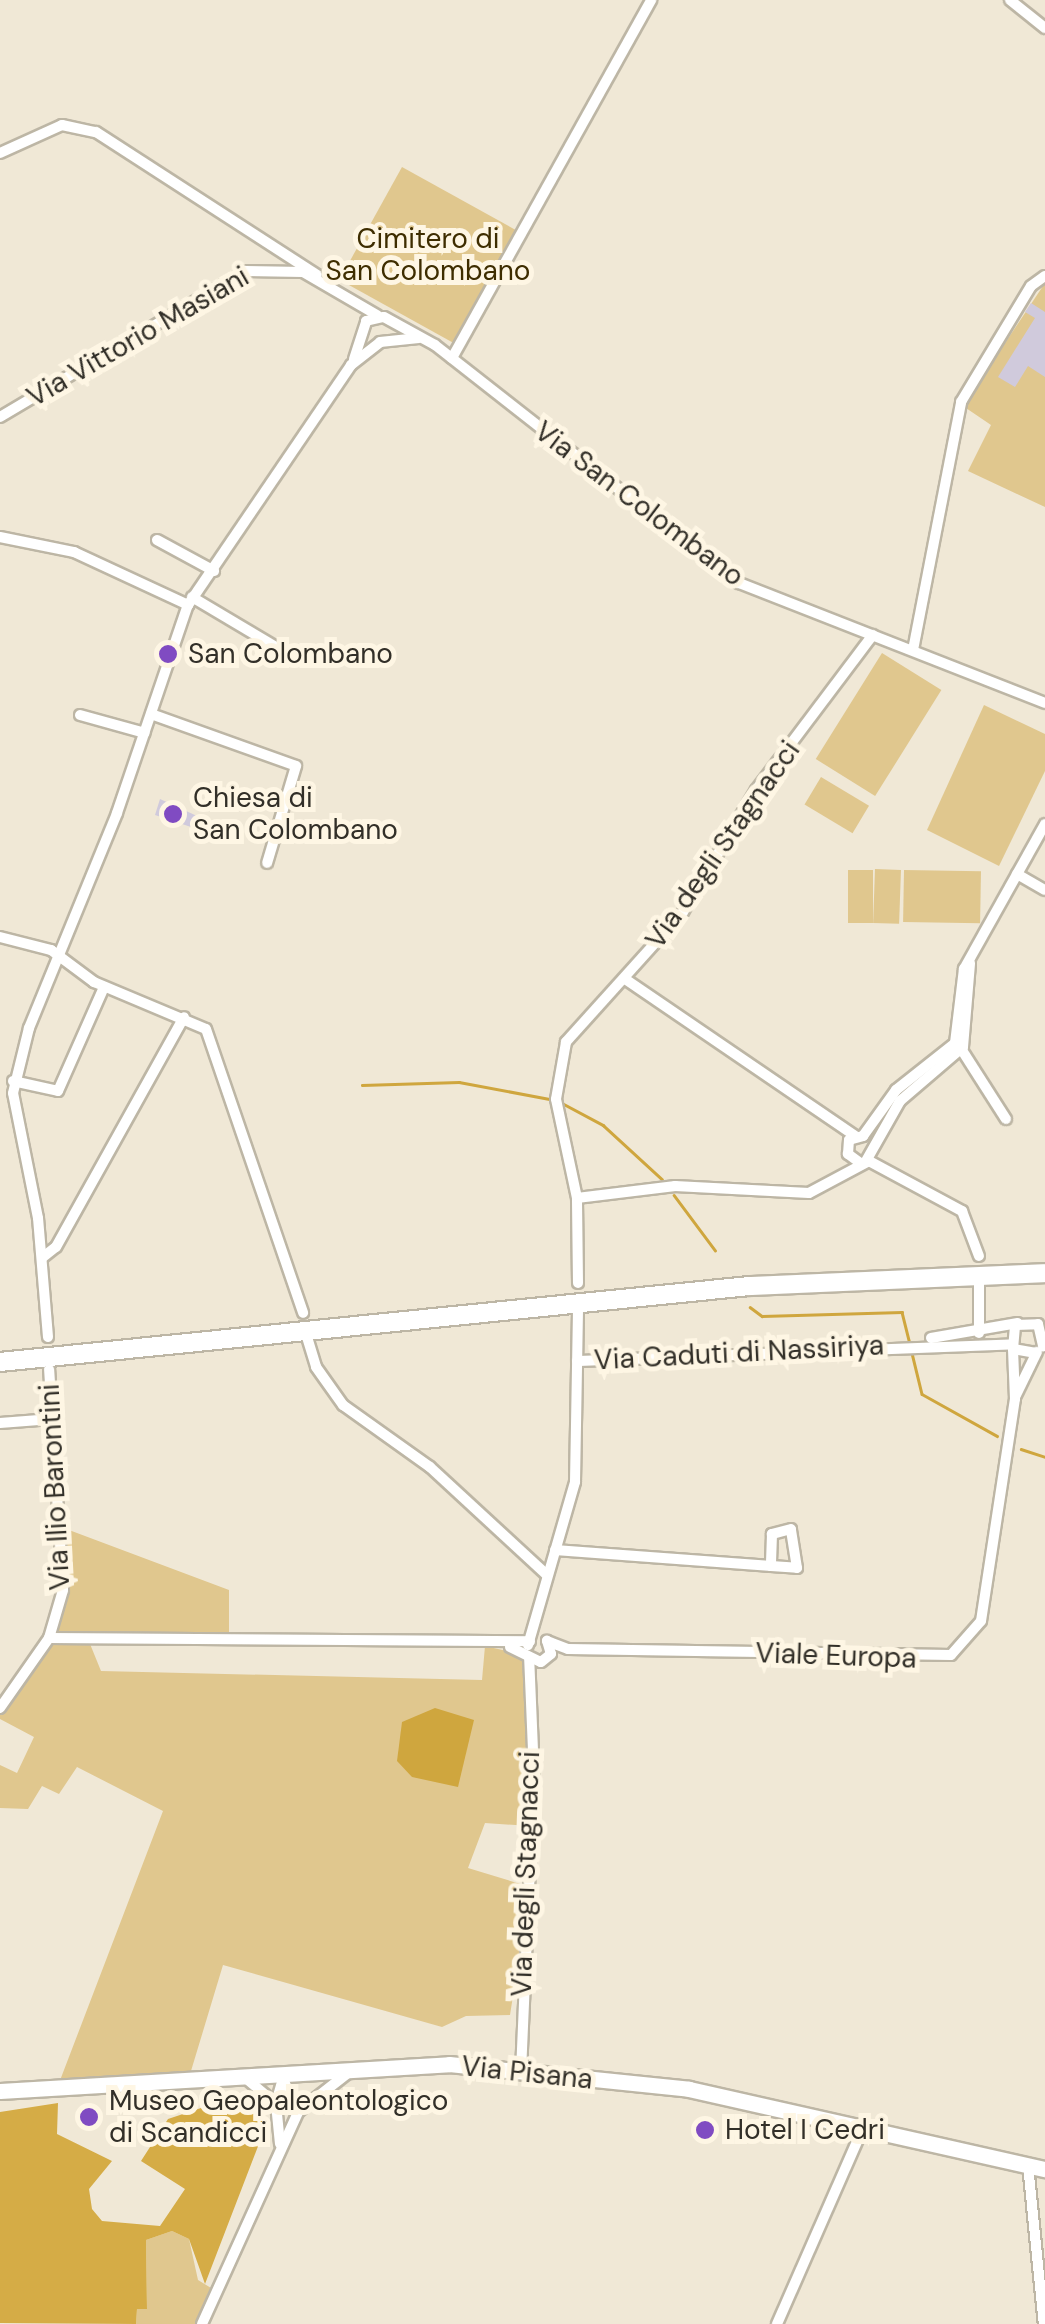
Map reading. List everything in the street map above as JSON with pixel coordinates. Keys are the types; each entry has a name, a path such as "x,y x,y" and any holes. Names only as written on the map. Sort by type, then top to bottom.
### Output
{"highway":[{"path":"0,1350 770,1274 1045,1262"},
{"path":"0,1362 766,1285 1045,1273"}],"main road":[{"name":"Via Pisana","path":"0,2091 249,2082 433,2064 689,2090 1045,2169"}],"street":[{"path":"452,358 651,0"},
{"path":"1010,0 1045,28"},
{"path":"0,153 62,125 84,127 297,257 321,280"},
{"path":"274,244 284,268 321,280"},
{"path":"284,268 297,257"},
{"name":"Via Vittorio Masiani","path":"0,417 237,275 284,268"},
{"path":"913,650 960,402 1031,286 1045,276"},
{"name":"Via San Colombano","path":"321,280 452,358 740,583 1045,703"},
{"path":"48,1337 43,1257 13,1082 145,733 190,601 229,551 351,365 363,328 363,308"},
{"path":"363,328 383,318"},
{"path":"381,342 383,318"},
{"path":"363,328 381,342"},
{"path":"351,365 381,342 419,338"},
{"path":"0,537 74,552 190,601 281,650"},
{"path":"157,540 214,570"},
{"name":"Via degli Stagnacci","path":"578,1283 577,1198 557,1112 560,1061 581,1017 625,980 702,886 752,796 872,635"},
{"path":"151,714 296,766 267,863"},
{"path":"80,716 145,733"},
{"path":"577,1198 675,1186 806,1194 863,1161 906,1095 959,1045 970,962 1045,824"},
{"path":"1017,874 1045,890"},
{"path":"0,937 61,956 104,987 184,1017 212,1038 303,1313"},
{"path":"625,980 843,1132 859,1136 873,1148 878,1162"},
{"path":"13,1082 58,1091 104,987"},
{"path":"43,1257 56,1248 184,1017"},
{"path":"959,1045 1006,1119"},
{"path":"846,1149 896,1090 959,1045"},
{"path":"841,1171 846,1149 843,1132"},
{"path":"846,1149 863,1161 878,1162 962,1211 979,1256"},
{"path":"979,1284 971,1334 1012,1347 1041,1348 1043,1330 1030,1320"},
{"path":"978,1305 991,1325"},
{"name":"Via degli Stagnacci","path":"520,2072 532,1675 529,1657 547,1576 576,1482 578,1312"},
{"path":"1030,1320 1045,1319"},
{"name":"Via Caduti di Nassiriya","path":"577,1362 901,1344 1030,1320"},
{"name":"Viale Europa","path":"547,1641 568,1649 952,1655 981,1620 1014,1398 1012,1347 1018,1323"},
{"path":"308,1337 316,1367 343,1405 430,1468 547,1576"},
{"name":"Viale Europa","path":"1014,1398 1041,1348"},
{"name":"Via Ilio Barontini","path":"0,1708 49,1638 64,1570 50,1368"},
{"path":"0,1423 52,1419"},
{"path":"555,1550 770,1566"},
{"path":"532,1675 546,1660 547,1641 538,1622"},
{"path":"49,1638 509,1647 531,1640 547,1641"},
{"path":"509,1647 546,1660"},
{"name":"Viale Europa","path":"546,1660 568,1649"},
{"path":"202,2324 298,2112 349,2072"},
{"path":"283,2078 298,2112"},
{"path":"280,2145 276,2104 283,2078"},
{"path":"249,2082 276,2104"},
{"path":"777,2324 862,2130"},
{"path":"1028,2165 1044,2324"}],"green space":[{"name":"Cimitero di San Colombano","path":"402,167 517,231 454,343 339,280"},
{"path":"1045,283 1045,507 968,471 991,425 963,406"},
{"path":"882,653 941,690 875,796 816,759"},
{"path":"984,705 1045,734 1045,771 999,866 927,830"},
{"path":"821,777 869,806 853,833 805,804"},
{"path":"875,869 901,870 899,924 873,923"},
{"path":"848,870 873,870 873,923 848,923"},
{"path":"904,870 981,871 980,923 903,922"},
{"path":"61,1527 229,1590 229,1642 88,1639 101,1671 482,1680 485,1646 528,1656 531,1826 485,1823 468,1868 530,1887 522,1995 513,1996 510,2015 466,2016 442,2027 223,1965 191,2071 59,2083 163,1811 77,1767 59,1794 42,1786 28,1809 0,1808 0,1765 17,1773 34,1737 0,1719 0,1708 57,1621"},
{"path":"172,2231 189,2239 198,2280 216,2291 202,2324 136,2324 137,2309 147,2308 146,2240"}],"shaded area":[{"path":"435,1708 474,1720 458,1787 412,1777 397,1761 402,1722"},
{"path":"225,2100 246,2101 262,2114 262,2136 205,2284 189,2239 172,2231 146,2240 147,2309 137,2309 136,2324 0,2323 0,2112 58,2103 57,2134 112,2161 89,2189 92,2209 102,2221 160,2226 185,2189 141,2161 168,2119"}],"building":[{"path":"1031,303 1045,312 1045,377 1028,366 1015,387 998,377 1035,318 1025,312"},
{"name":"Chiesa di San Colombano","path":"160,799 197,816 194,828 155,815"}],"waterway":[{"path":"362,1085 459,1082 550,1099"},
{"path":"562,1103 603,1125 662,1179"},
{"path":"674,1195 715,1250"},
{"path":"750,1307 762,1316 902,1312 910,1345"},
{"path":"912,1353 922,1394 997,1436"},
{"path":"1021,1449 1045,1457"}],"place":[{"name":"San Colombano","path":"168,654"},
{"name":"Chiesa di San Colombano","path":"173,814"},
{"name":"Museo Geopaleontologico di Scandicci","path":"89,2117"},
{"name":"Hotel I Cedri","path":"705,2130"}]}
